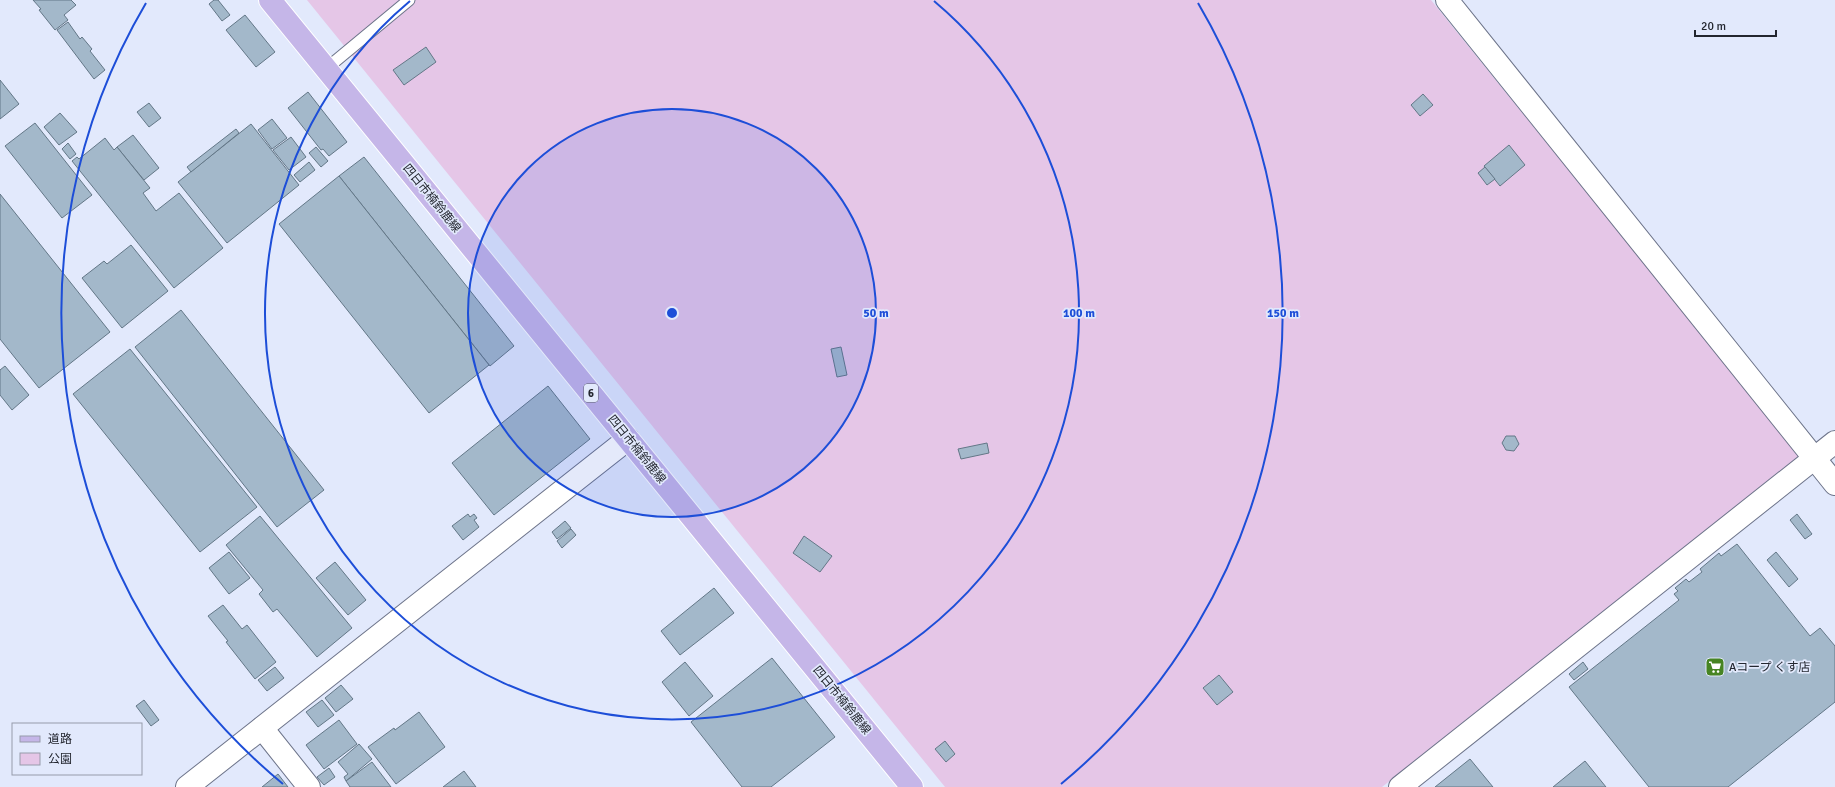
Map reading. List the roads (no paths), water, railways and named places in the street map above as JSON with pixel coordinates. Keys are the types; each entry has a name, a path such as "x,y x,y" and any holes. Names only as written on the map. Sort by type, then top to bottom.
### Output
{"main road":[{"name":"四日市楠鈴鹿線","path":"270,0 912,787"}],"street":[{"path":"1447,0 1835,484"},
{"path":"187,787 628,439"},
{"path":"1400,787 1835,442"},
{"path":"262,728 308,787"}],"lane":[{"path":"327,68 409,0"}],"place":[{"name":"Aコープ くす店","path":"1715,667"}]}
